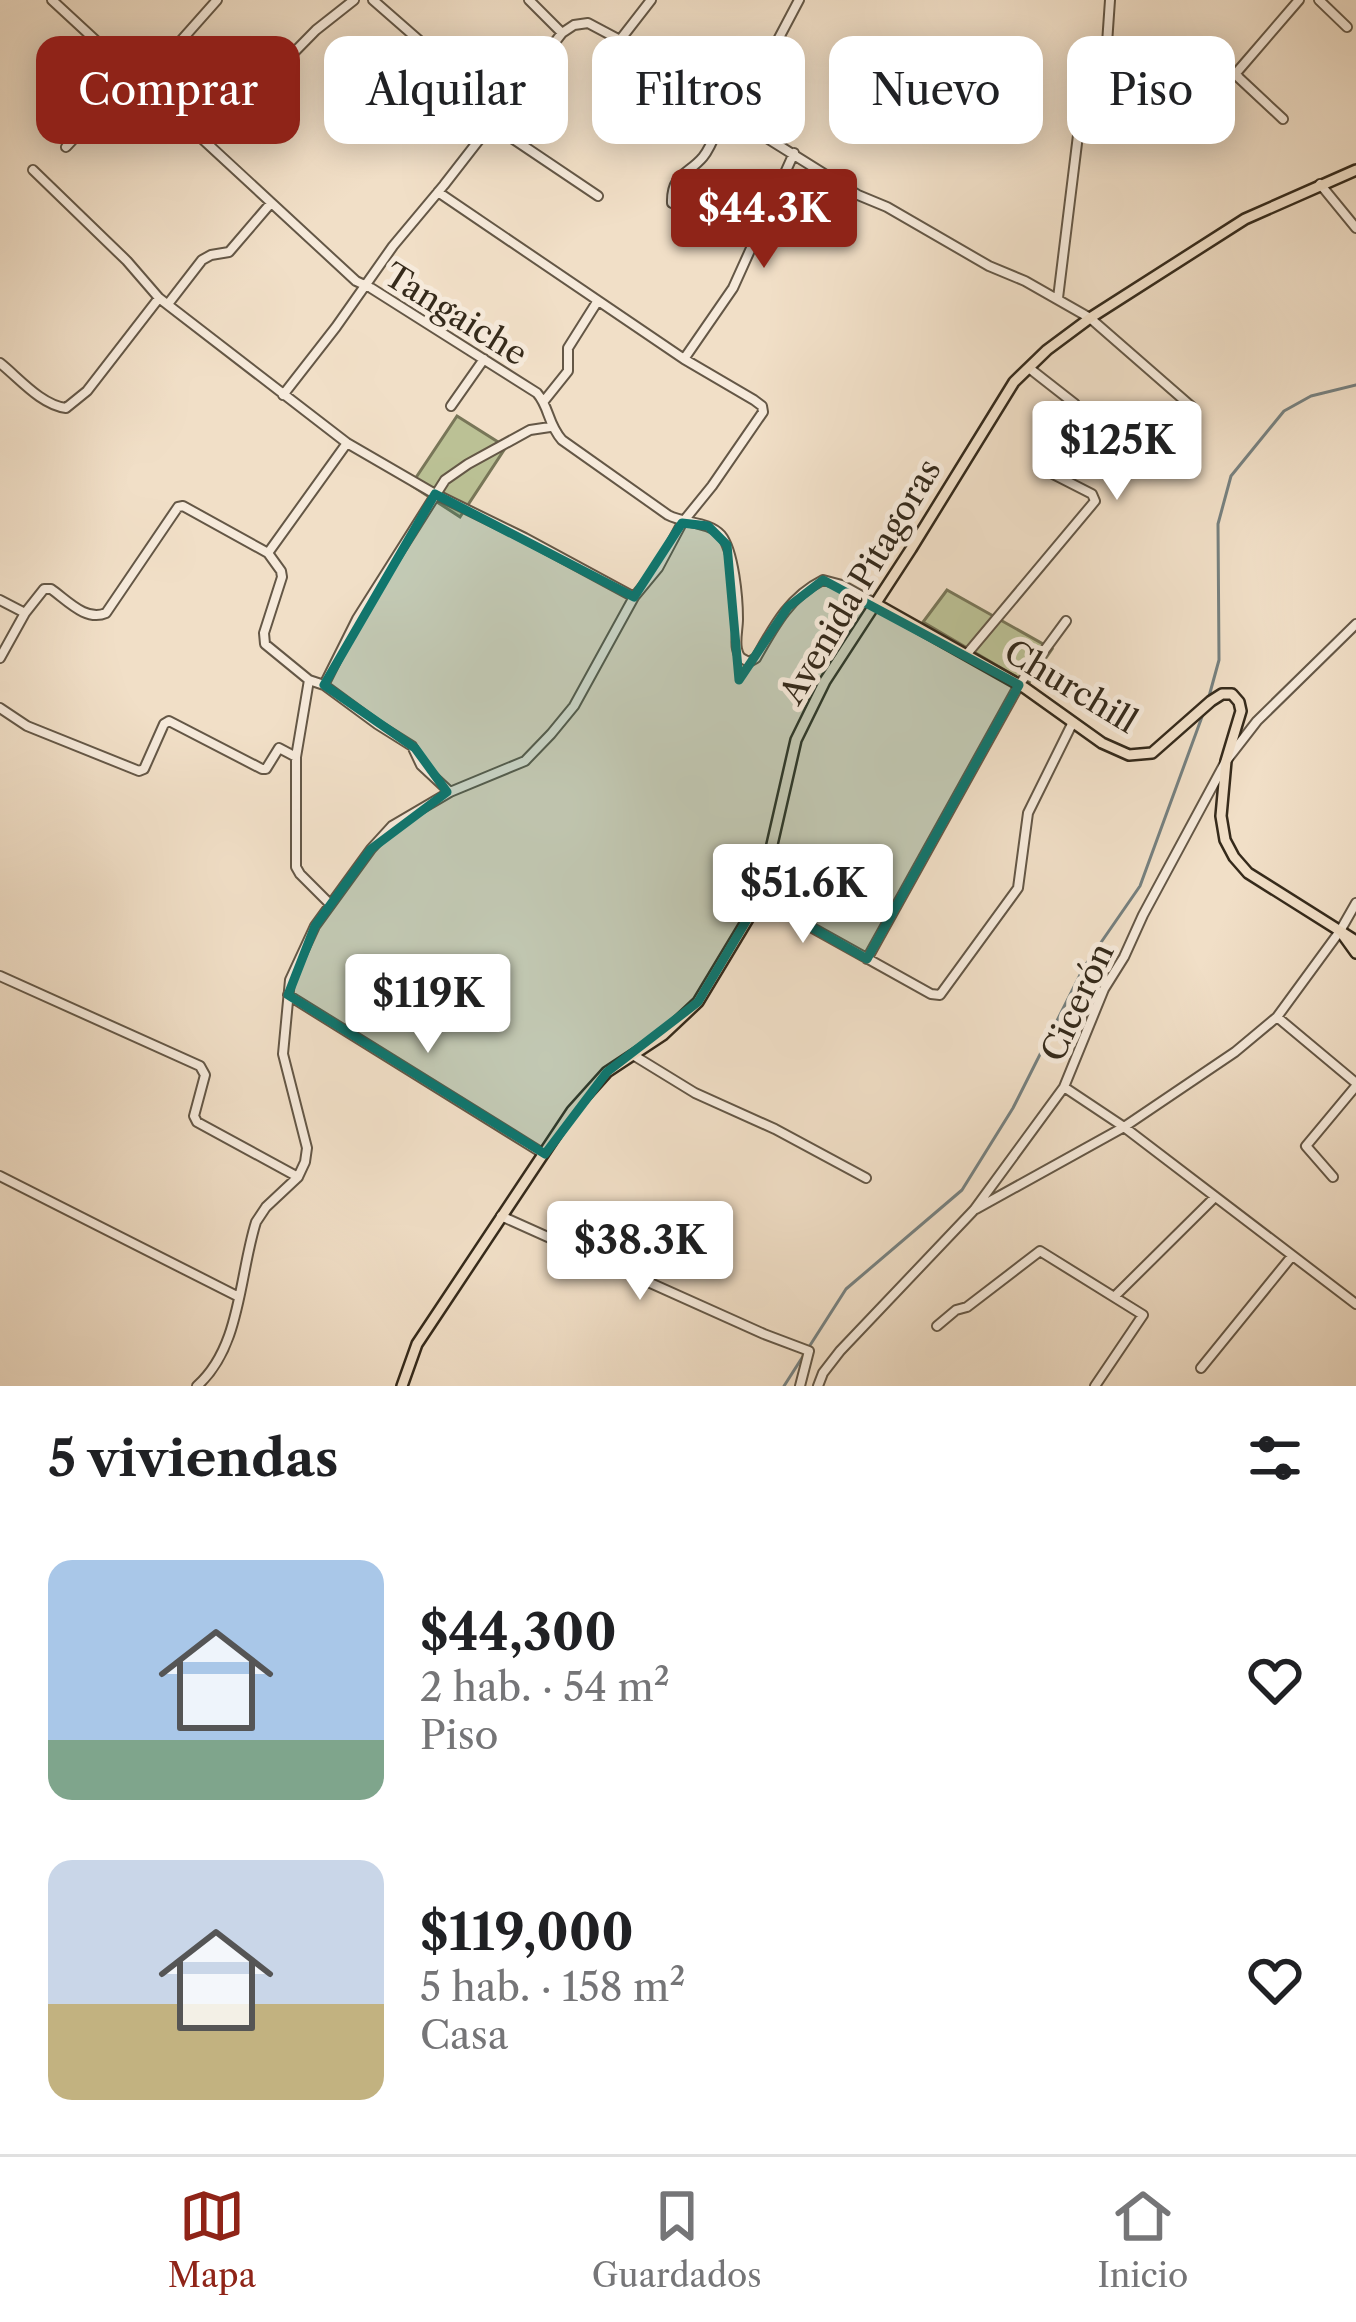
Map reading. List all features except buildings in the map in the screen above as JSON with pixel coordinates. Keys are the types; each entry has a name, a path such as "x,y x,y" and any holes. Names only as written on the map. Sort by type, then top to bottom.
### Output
{"main road":[{"name":"Avenida Pitagoras","path":"403,1386 417,1344 572,1111 607,1072 663,1035 698,1001 754,909 796,740 825,681 1014,382 1090,318 1245,219 1356,170"},
{"name":"Churchill","path":"876,604 1019,685 1129,755 1158,749 1217,697 1232,694 1240,711 1226,761"},
{"path":"1226,761 1221,816 1234,857 1261,882 1356,941"},
{"path":"1340,931 1356,953"}],"street":[{"name":"Tangaiche","path":"52,0 90,36"},
{"path":"185,36 217,0"},
{"path":"300,46 354,0"},
{"path":"373,0 414,36"},
{"path":"529,0 562,33"},
{"path":"623,36 651,0"},
{"path":"780,36 799,0"},
{"path":"1058,298 1076,140 1084,116 1104,87 1110,0"},
{"path":"1283,119 1237,72 1299,0"},
{"path":"1319,0 1347,27"},
{"path":"560,36 574,25 588,23 612,36"},
{"path":"66,147 69,144"},
{"name":"Tangaiche","path":"208,144 356,281 538,393 550,427"},
{"path":"284,394 475,144"},
{"path":"521,144 598,196"},
{"path":"692,211 672,203 672,194 684,172 703,158 710,144"},
{"path":"779,144 858,195 1090,318 1192,407"},
{"path":"684,359 733,289 794,153"},
{"path":"33,170 164,301 347,442 435,494 634,597"},
{"path":"1320,184 1356,229"},
{"path":"197,1386 221,1356 230,1334 256,1222 298,1177 305,1162 307,1148 283,1054 288,995 314,926 392,826 450,792 525,761 551,734 574,706 634,597 658,568 682,523 763,412 754,400 596,302 438,192"},
{"path":"0,362 57,408 74,404 202,260 229,252 271,203"},
{"path":"544,401 568,371 568,348 596,302"},
{"path":"451,406 484,359"},
{"path":"966,655 1095,501 1092,494 1043,469 1046,450 1075,404 1029,368"},
{"path":"324,685 357,619 445,480 530,430 550,427 682,523 708,526 719,533 727,545 738,599 741,658 749,662 756,658 788,607 803,590 823,580 876,604"},
{"path":"268,553 347,442"},
{"path":"0,658 43,590 49,588 88,615 106,613 174,509 181,506 268,553 283,577 264,634 266,644 309,680 324,685 412,746 421,765 450,792"},
{"path":"0,600 25,613"},
{"path":"867,959 1019,685 1066,621"},
{"name":"Cicerón","path":"818,1386 840,1352 974,1210 1064,1087 1104,989 1226,761 1257,721 1356,624"},
{"path":"309,680 296,758 296,867 330,904"},
{"path":"0,708 27,726 139,771 169,722 262,770 278,748 296,758"},
{"path":"758,897 931,994 943,993 1018,888 1028,813 1072,722"},
{"path":"974,1210 1124,1127 1235,1052 1277,1017 1356,903"},
{"path":"0,976 200,1066 205,1075 196,1122 298,1177"},
{"path":"288,995 545,1154"},
{"path":"1277,1017 1356,1084 1306,1146 1333,1177"},
{"path":"632,1055 695,1094 776,1129 866,1178"},
{"path":"1064,1087 1124,1127 1356,1304"},
{"path":"0,1176 237,1296"},
{"path":"1114,1297 1214,1197"},
{"path":"501,1216 804,1349 800,1386"},
{"path":"937,1326 1040,1251 1143,1315 1095,1386"},
{"path":"1202,1368 1292,1256"}],"highlighted area":[{"path":"435,494 634,597 682,523 708,526 727,545 739,680 788,607 823,580 1019,685 867,959 760,898 698,1002 607,1072 545,1154 288,995 315,926 371,849 447,792 415,748 324,685"}],"green space":[{"path":"457,416 506,447 460,517 411,485"},
{"path":"947,590 1052,649 1028,684 923,622"}],"waterway":[{"path":"1208,700 1219,660 1218,524 1231,476 1284,411 1311,396 1356,385"},
{"path":"784,1386 846,1289 962,1190 1013,1108 1084,967 1140,886 1203,714"}]}
